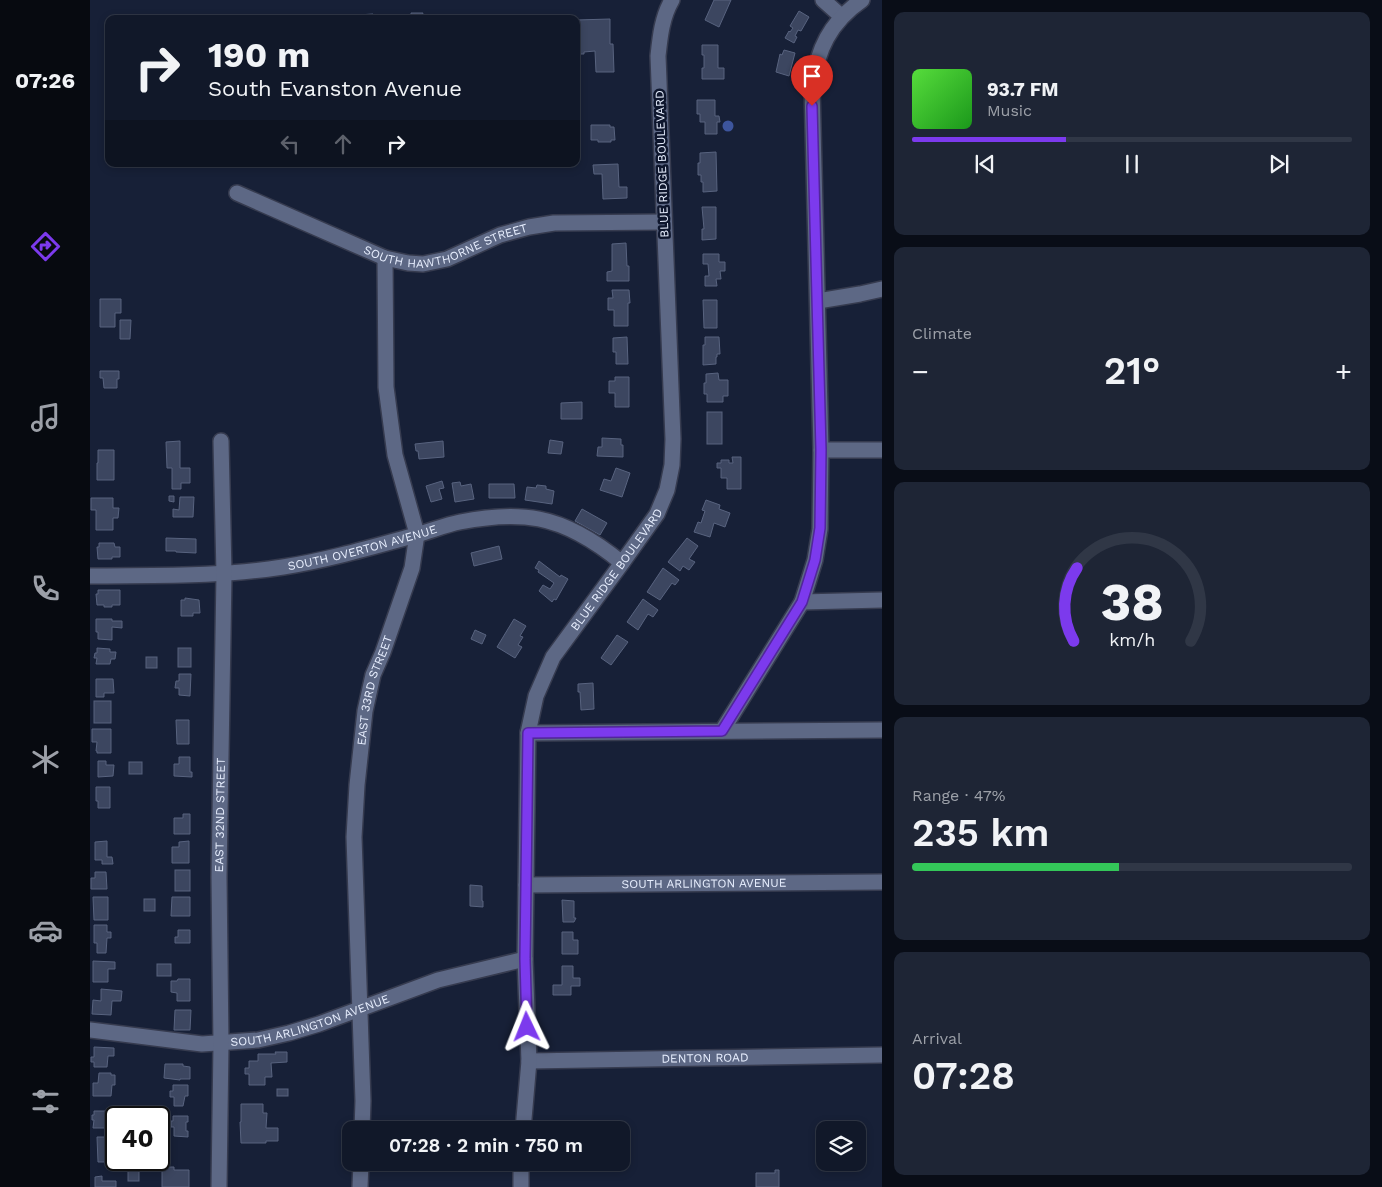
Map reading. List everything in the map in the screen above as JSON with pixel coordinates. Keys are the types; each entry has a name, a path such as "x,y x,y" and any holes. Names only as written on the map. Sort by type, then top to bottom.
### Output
{"street":[{"path":"823,0 841,16"},
{"path":"722,731 802,602 815,560 820,528 821,450 812,87 814,69 820,52 835,24 841,16 862,0"},
{"name":"BLUE RIDGE BOULEVARD","path":"523,1121 529,1061 525,959 528,733 536,696 553,657 657,514 667,490 672,465 673,439 658,56 660,34 667,3"},
{"name":"SOUTH HAWTHORNE STREET","path":"237,193 385,258 408,263 423,264 447,259 500,235 529,227 554,224 664,222"},
{"name":"EAST 33RD STREET","path":"362,1121 354,837 357,785 365,711 373,675 383,652 412,568 418,534 395,454 388,408 386,387 385,258"},
{"path":"818,301 882,289"},
{"name":"EAST 32ND STREET","path":"220,1187 220,867 224,574 221,441"},
{"path":"821,450 882,450"},
{"name":"SOUTH OVERTON AVENUE","path":"90,576 224,574 284,567 326,558 458,522 508,517 539,519 560,525 584,536 607,550 622,563"},
{"path":"802,602 882,600"},
{"path":"528,733 882,730"},
{"name":"SOUTH ARLINGTON AVENUE","path":"526,885 882,882"},
{"name":"SOUTH ARLINGTON AVENUE","path":"90,1030 202,1044 258,1040 289,1034 319,1024 438,980 525,959"},
{"name":"DENTON ROAD","path":"529,1061 882,1056"},
{"path":"360,1187 361,1171"},
{"path":"521,1171 521,1187"}],"water":[{"path":"726,121 730,121 733,126 732,130 726,131 723,128 723,124"}],"building":[{"path":"714,0 731,0 719,27 705,20"},
{"path":"799,11 809,17 801,31 798,30 794,43 785,38 793,28 790,26"},
{"path":"411,13 423,13 422,15 411,15"},
{"path":"610,19 610,44 613,44 614,72 596,72 595,51 580,54 580,20"},
{"path":"702,45 718,45 718,68 724,68 724,79 702,79 704,55 702,55"},
{"path":"784,50 795,53 789,76 776,72 780,54 782,55"},
{"path":"697,100 715,100 715,116 719,116 720,122 717,122 717,134 705,134 705,122 700,122 700,114 697,114"},
{"path":"591,125 610,125 610,127 614,127 615,140 611,140 611,142 598,142 598,140 591,140"},
{"path":"716,152 717,191 703,192 701,175 698,175 700,153"},
{"path":"618,164 619,187 627,187 627,198 603,199 602,174 594,174 593,165"},
{"path":"702,207 716,207 716,239 702,240 702,229 704,229"},
{"path":"626,243 629,281 607,281 607,272 612,271 612,244"},
{"path":"703,254 719,254 719,262 725,262 725,271 720,271 721,279 716,279 717,286 705,286 705,276 709,276 708,264 703,264"},
{"path":"612,290 629,290 628,326 614,326 614,310 608,310 608,298 613,298"},
{"path":"100,299 121,299 121,313 115,313 115,327 100,327"},
{"path":"703,300 717,300 717,328 704,328"},
{"path":"120,320 131,320 130,339 120,339"},
{"path":"627,337 628,364 616,364 616,352 613,352 613,338"},
{"path":"705,337 719,337 720,354 717,354 716,364 703,365"},
{"path":"100,371 119,371 117,388 104,388 103,378 100,378"},
{"path":"718,373 719,380 728,380 728,396 723,396 723,402 707,402 707,394 704,394 706,374"},
{"path":"615,377 629,377 629,407 615,407 615,393 609,393 609,381 615,381"},
{"path":"582,402 582,419 561,419 561,403"},
{"path":"707,412 722,412 722,444 707,444"},
{"path":"602,438 621,439 623,457 597,456 598,447 602,447"},
{"path":"550,440 563,442 561,454 548,453"},
{"path":"180,441 180,468 190,468 190,483 181,483 181,489 172,489 172,468 167,468 166,442"},
{"path":"443,441 444,457 419,459 415,444"},
{"path":"98,450 114,450 114,480 97,480"},
{"path":"732,457 741,457 741,489 727,489 727,478 721,478 721,468 717,468 717,463 721,463 721,460 729,460 729,463 733,463"},
{"path":"616,468 630,473 622,497 600,490 604,479 611,481"},
{"path":"442,481 444,488 439,489 442,499 431,502 426,486"},
{"path":"460,482 461,486 471,484 474,499 455,502 452,483"},
{"path":"489,484 514,484 515,498 489,498"},
{"path":"537,485 546,486 546,489 554,491 552,504 525,500 527,487 536,488"},
{"path":"169,496 174,496 174,502 169,501"},
{"path":"180,497 194,497 193,517 173,517 173,509 179,510"},
{"path":"91,498 113,498 113,508 119,508 118,518 113,518 113,530 96,530 96,510 91,510"},
{"path":"706,500 720,505 719,509 730,513 725,527 714,523 710,537 694,532 698,522 701,523 705,511 702,510"},
{"path":"582,509 607,523 600,535 575,521"},
{"path":"166,538 196,539 196,553 166,551"},
{"path":"687,538 698,546 689,559 695,562 689,570 683,566 680,571 668,562"},
{"path":"99,543 114,543 115,547 120,547 120,557 98,559 97,547 99,547"},
{"path":"499,546 502,559 474,566 471,553"},
{"path":"539,561 560,577 561,575 568,579 556,600 554,599 552,602 539,591 543,585 550,589 554,583 535,568"},
{"path":"663,568 679,580 675,585 672,583 660,600 647,592"},
{"path":"98,590 120,590 120,605 104,607 104,605 97,605 96,594 98,594"},
{"path":"185,598 199,600 200,613 193,613 193,616 181,616 181,600 185,600"},
{"path":"643,599 658,610 653,617 648,614 638,630 627,622"},
{"path":"96,619 122,621 122,628 112,627 112,640 98,639"},
{"path":"514,619 526,626 520,636 523,637 518,645 522,647 515,658 497,647"},
{"path":"475,630 486,635 482,644 471,639"},
{"path":"617,635 628,642 611,665 601,658"},
{"path":"97,648 110,649 110,652 116,652 115,659 111,659 110,664 96,664 97,658 94,658"},
{"path":"178,648 191,648 191,667 178,667"},
{"path":"146,657 157,657 157,668 146,668"},
{"path":"179,674 191,674 190,696 179,695 179,688 175,688 176,681 179,681"},
{"path":"96,679 113,679 114,693 104,693 104,697 96,697"},
{"path":"593,683 594,709 581,710 578,684"},
{"path":"94,701 111,701 111,723 94,723"},
{"path":"176,720 189,720 189,744 177,744"},
{"path":"92,729 111,729 111,753 97,753 97,742 92,742"},
{"path":"179,757 190,757 192,777 174,776 174,764 179,764"},
{"path":"98,761 106,761 106,765 114,765 113,776 98,777"},
{"path":"129,762 142,762 142,774 129,774"},
{"path":"96,787 110,787 110,808 98,808"},
{"path":"183,814 190,814 190,834 174,834 174,818 183,818"},
{"path":"107,841 107,857 112,857 113,864 102,864 102,860 95,860 95,842"},
{"path":"189,841 189,863 172,863 172,847 179,847 179,842"},
{"path":"175,870 190,870 190,891 175,891"},
{"path":"95,872 106,872 107,889 91,889 91,878 95,878"},
{"path":"470,885 482,886 483,907 470,906"},
{"path":"93,897 108,897 108,920 94,920"},
{"path":"172,897 190,897 190,916 171,916"},
{"path":"144,899 155,899 155,911 144,911"},
{"path":"562,900 574,901 574,918 576,918 574,922 563,922"},
{"path":"94,925 107,925 107,932 111,932 111,938 107,938 106,953 97,953 97,943 94,943"},
{"path":"178,930 190,930 190,943 175,943 175,937 178,937"},
{"path":"562,932 573,932 573,940 578,940 578,954 562,954"},
{"path":"93,961 115,962 115,969 108,969 108,982 93,982"},
{"path":"157,964 171,964 171,976 157,976"},
{"path":"562,966 573,966 573,978 580,978 580,986 571,986 571,995 553,995 553,985 562,985"},
{"path":"178,979 190,979 190,1001 177,1001 177,993 171,992 171,981 177,981"},
{"path":"101,989 122,991 121,1001 112,1001 111,1015 92,1014 93,1000 101,1001"},
{"path":"175,1010 191,1010 190,1030 174,1030"},
{"path":"94,1047 114,1048 114,1056 108,1056 107,1067 94,1067 91,1057 94,1057"},
{"path":"275,1052 287,1052 287,1062 271,1063 272,1077 265,1077 265,1085 249,1085 249,1074 245,1074 245,1068 249,1068 249,1061 258,1061 258,1054 276,1054"},
{"path":"165,1064 183,1064 183,1066 190,1067 190,1079 164,1078"},
{"path":"99,1073 115,1075 115,1085 112,1085 111,1096 93,1096 93,1083 98,1083"},
{"path":"173,1085 188,1085 188,1096 185,1096 183,1106 174,1106 174,1097 170,1097"},
{"path":"277,1089 288,1089 288,1096 277,1096"},
{"path":"241,1104 263,1104 263,1113 267,1113 266,1128 278,1128 278,1141 241,1143"},
{"path":"94,1111 105,1111 105,1128 93,1128 94,1120 92,1120 92,1115 94,1115"},
{"path":"173,1116 188,1116 186,1131 188,1131 188,1137 174,1136 174,1127 171,1127"},
{"path":"97,1137 105,1137 105,1162 98,1162"},
{"path":"170,1167 174,1167 174,1170 189,1170 189,1187 162,1187 162,1171 170,1171"},
{"path":"775,1170 779,1170 779,1187 756,1187 756,1173 775,1173"},
{"path":"128,1171 139,1171 139,1181 128,1181"},
{"path":"102,1176 102,1181 116,1181 116,1187 95,1187 95,1177"}],"route":[{"path":"527,1027 525,959 528,733 722,731 802,602 815,560 820,528 821,450 812,106"}]}
